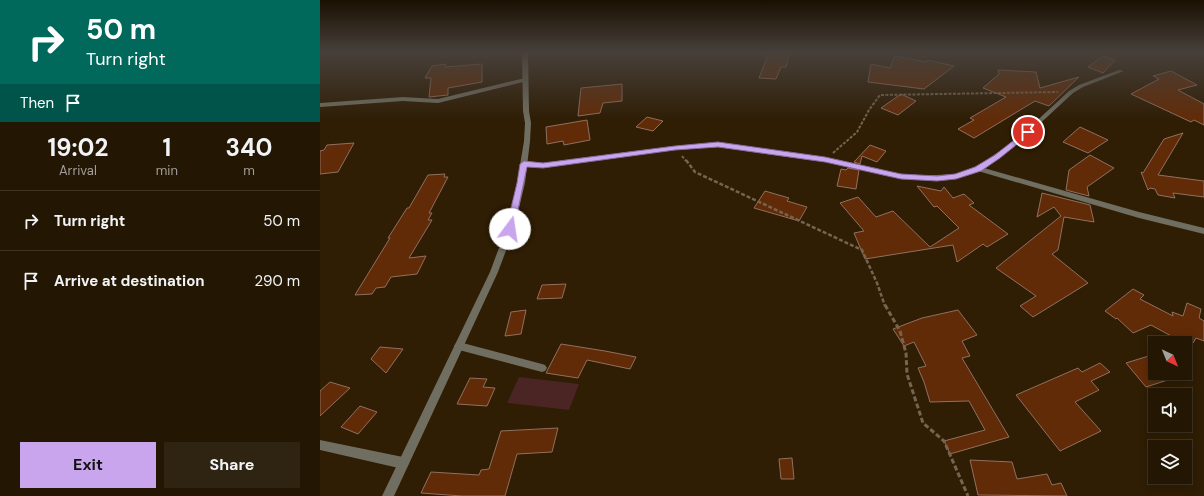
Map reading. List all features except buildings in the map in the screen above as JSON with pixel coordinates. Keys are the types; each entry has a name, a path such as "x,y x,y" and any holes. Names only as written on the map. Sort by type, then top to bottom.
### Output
{"street":[{"path":"388,496 494,272 510,229 521,183 528,123 525,75"},
{"path":"524,164 543,165 675,148 718,145 825,160 882,173 918,178 956,176 978,169 1018,141 1071,92 1081,86 1110,75"},
{"path":"320,105 403,99 438,101 525,80"},
{"path":"978,169 1131,213 1204,231"},
{"path":"458,346 542,368"},
{"path":"320,445 403,463"}],"path":[{"path":"825,160 857,132 869,110 880,95 1071,92"},
{"path":"675,148 695,172 862,250 877,283 885,306 900,331 906,353 907,374 923,423 944,441 968,496"}],"shaded area":[{"path":"519,377 579,384 569,410 507,403"}],"route":[{"path":"510,229 524,164 543,165 675,148 718,145 770,151 825,160 901,176 937,178 956,176 978,169 997,157 1028,132"}]}
